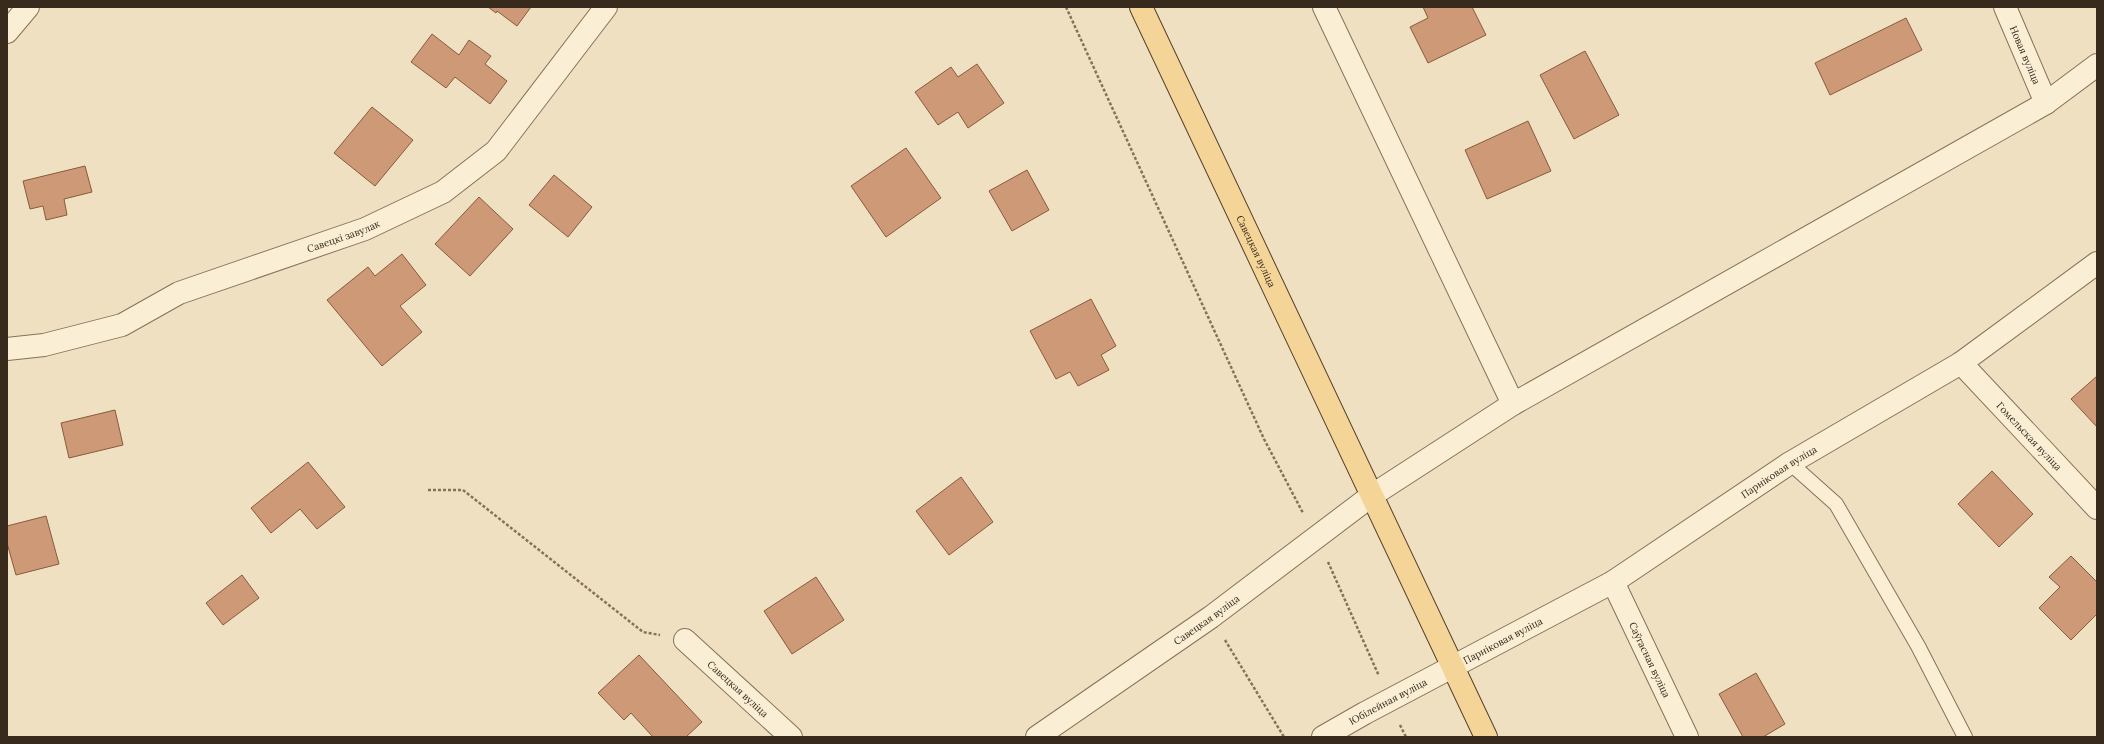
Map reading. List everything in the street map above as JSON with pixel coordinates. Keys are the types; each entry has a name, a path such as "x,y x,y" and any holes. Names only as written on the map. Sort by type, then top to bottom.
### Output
{"main road":[{"name":"Савецкая вуліца","path":"1141,7 1486,737"}],"street":[{"path":"7,32 28,7"},
{"name":"Савецкі завулак","path":"7,349 44,345 122,325 179,293 365,229 443,192 496,151 606,7"},
{"path":"1324,7 1513,404"},
{"name":"Новая вуліца","path":"2005,7 2046,102"},
{"path":"1371,496 1513,404 2046,102 2097,65"},
{"name":"Парніковая вуліца","path":"1452,667 1613,582 1790,464 1961,364 2097,263"},
{"name":"Гомельская вуліца","path":"1961,364 2097,508"},
{"name":"Савецкая вуліца","path":"1037,737 1211,617 1371,496"},
{"name":"Саўгасная вуліца","path":"1613,582 1687,737"},
{"name":"Савецкая вуліца","path":"685,640 791,737"},
{"name":"Юбілейная вуліца","path":"1323,737 1452,667"}],"lane":[{"path":"1790,464 1836,504 1918,646 1965,737"}],"path":[{"path":"1066,7 1264,439 1316,537 1406,737"},
{"path":"428,490 463,490 643,632 685,640"},
{"path":"1211,617 1284,737"}],"building":[{"path":"488,7 531,7 517,26 497,11 496,13"},
{"path":"1423,7 1472,7 1486,35 1428,63 1410,27 1428,18"},
{"path":"1906,18 1922,50 1830,95 1815,63"},
{"path":"432,34 459,55 469,40 491,56 485,64 507,81 490,104 455,77 446,88 411,62"},
{"path":"1585,51 1619,115 1574,139 1540,75"},
{"path":"977,64 1004,103 968,128 958,112 938,125 915,92 951,67 958,77"},
{"path":"372,107 413,140 375,186 334,153"},
{"path":"1528,121 1551,171 1487,199 1465,150"},
{"path":"906,148 941,198 886,237 851,186"},
{"path":"85,166 92,192 64,199 67,215 46,220 43,206 30,209 23,181"},
{"path":"1027,170 1049,210 1012,231 989,191"},
{"path":"554,175 592,207 568,237 529,205"},
{"path":"479,197 513,229 470,276 435,244"},
{"path":"402,254 426,285 400,306 422,332 382,366 327,300 368,267 375,276"},
{"path":"1091,299 1116,346 1101,355 1109,370 1078,386 1070,372 1056,379 1030,331"},
{"path":"2097,376 2097,427 2071,399"},
{"path":"115,410 123,445 69,458 61,423"},
{"path":"308,462 345,507 317,529 300,509 271,533 251,508"},
{"path":"1992,471 2033,514 1999,547 1958,504"},
{"path":"961,477 993,522 949,555 916,511"},
{"path":"46,516 59,564 16,575 7,543 7,526"},
{"path":"2071,556 2097,582 2097,614 2071,640 2039,608 2060,587 2049,577"},
{"path":"242,575 259,598 223,625 206,603"},
{"path":"816,577 844,620 792,654 764,611"},
{"path":"639,655 702,722 686,737 653,737 631,713 624,720 598,693"},
{"path":"1756,673 1785,724 1763,737 1743,737 1719,694"}]}
